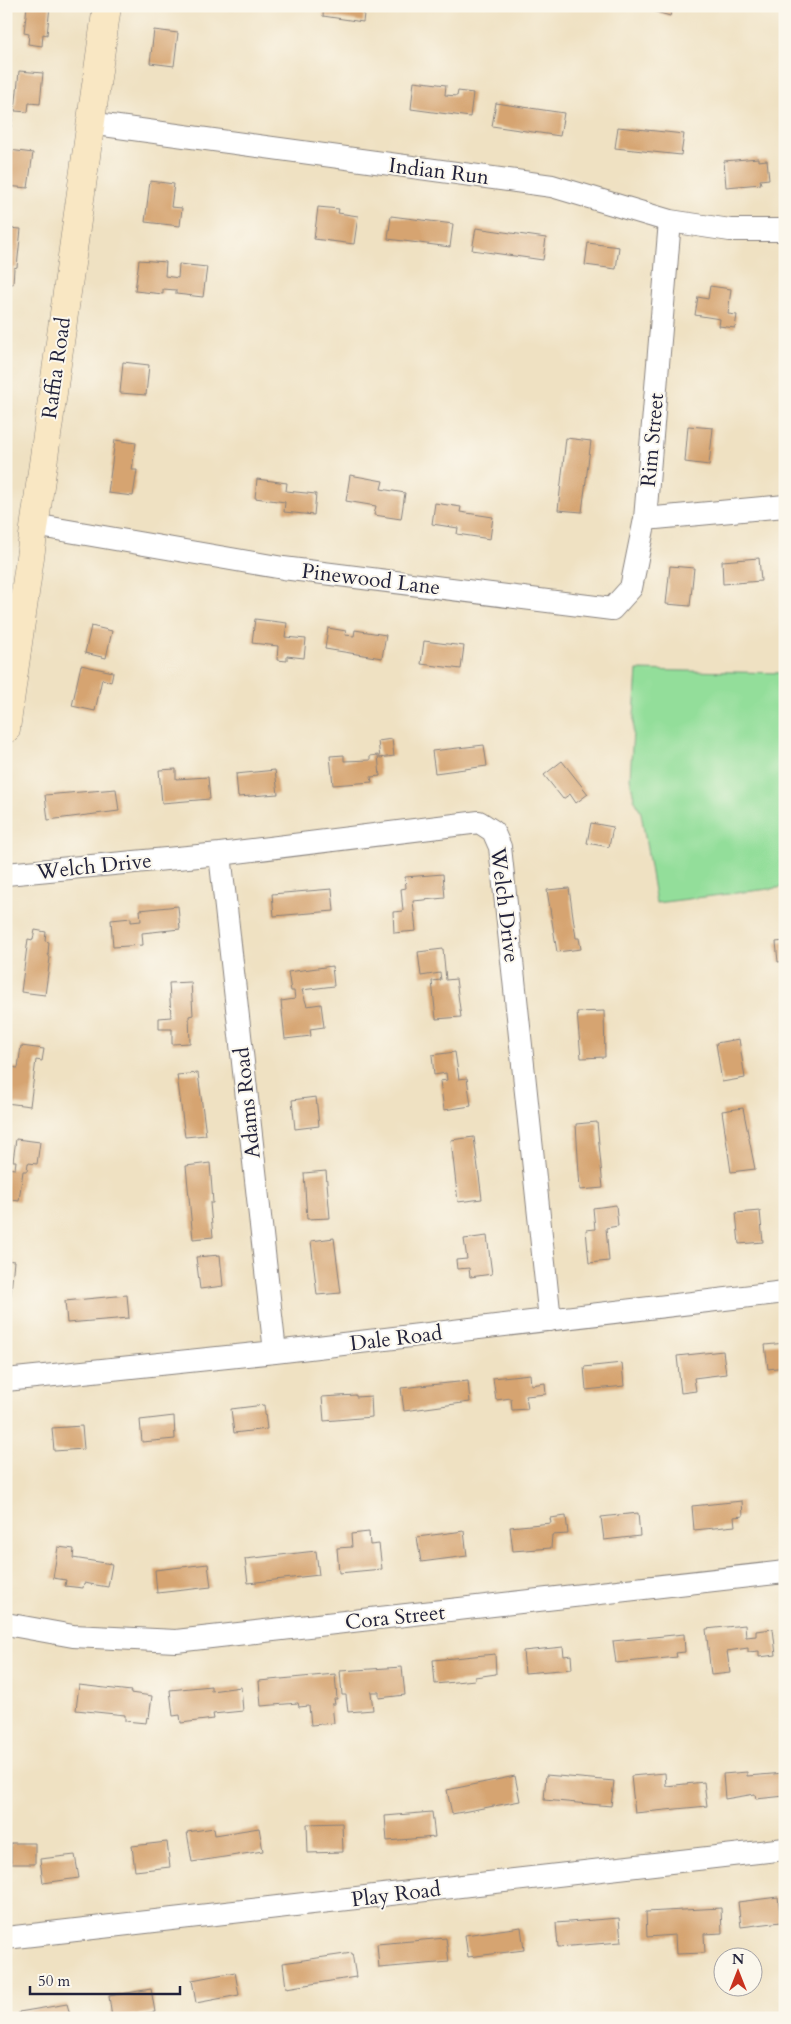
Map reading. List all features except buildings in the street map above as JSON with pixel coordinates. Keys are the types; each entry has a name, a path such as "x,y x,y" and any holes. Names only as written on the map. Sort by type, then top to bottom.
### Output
{"main road":[{"name":"Raffia Road","path":"6,729 106,6"}],"street":[{"name":"Indian Run","path":"89,123 552,186 670,221 730,230 785,230"},
{"name":"Rim Street","path":"670,221 645,519 785,506"},
{"name":"Pinewood Lane","path":"34,525 282,568 612,609 631,588 645,519"},
{"name":"Welch Drive","path":"6,874 220,854 479,822 493,830 500,847 550,1320"},
{"name":"Adams Road","path":"220,854 275,1352"},
{"name":"Dale Road","path":"6,1380 275,1352 785,1292"},
{"name":"Cora Street","path":"6,1624 73,1636 176,1642 785,1572"},
{"name":"Play Road","path":"6,1938 785,1849"}],"green space":[{"path":"637,670 785,673 785,887 656,903 641,813 634,798 630,778"}]}
